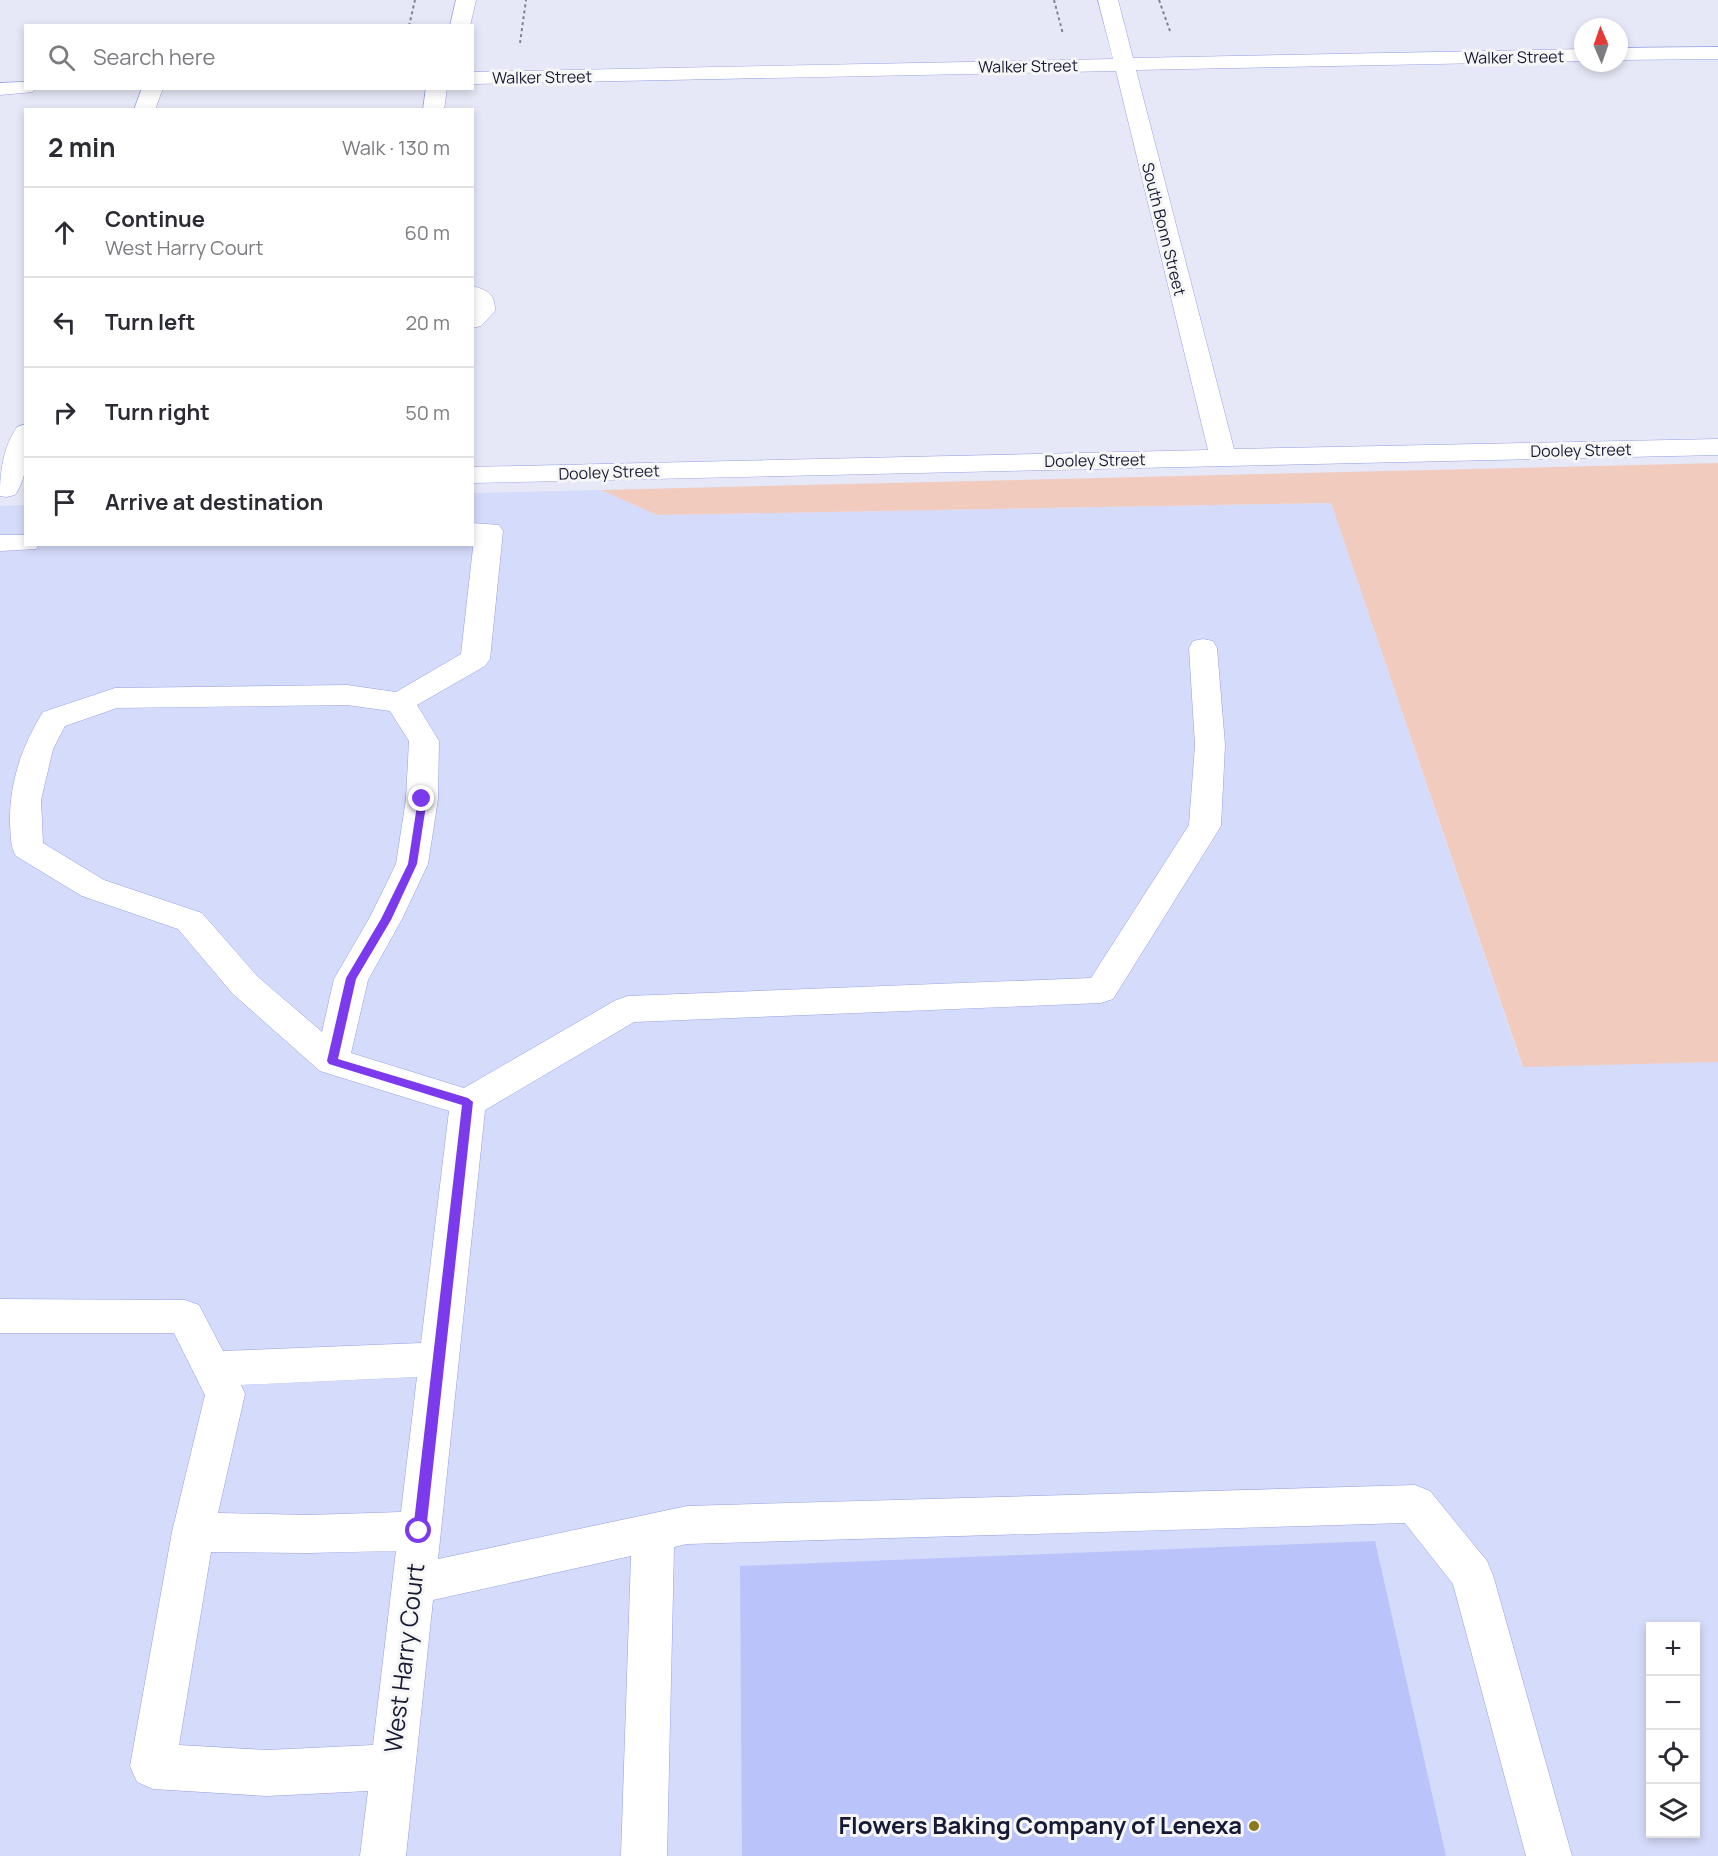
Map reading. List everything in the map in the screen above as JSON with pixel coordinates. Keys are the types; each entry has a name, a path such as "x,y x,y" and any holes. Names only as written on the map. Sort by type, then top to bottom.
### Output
{"street":[{"path":"460,24 466,0"},
{"name":"South Bonn Street","path":"1108,0 1144,151 1223,457"},
{"path":"1628,54 1718,52"},
{"name":"Walker Street","path":"474,78 1574,55"},
{"path":"0,89 24,88"},
{"path":"145,108 152,90"},
{"path":"434,108 437,90"},
{"path":"474,293 483,300 483,311 474,319"},
{"path":"10,489 24,439"},
{"name":"Dooley Street","path":"474,476 1718,447"},
{"path":"474,531 489,531 475,659 400,702 348,695 115,698 54,719 38,749 25,800 27,848 93,888 190,921 245,985 332,1061 468,1102 628,1009 1101,990 1205,826 1210,745 1203,648"},
{"path":"0,543 24,543"},
{"path":"332,1061 351,978 386,920 412,864 422,799 424,741 400,702"},
{"name":"West Harry Court","path":"383,1856 468,1102"},
{"path":"0,1316 185,1317 225,1394 193,1532 153,1766 267,1773 392,1767"},
{"path":"212,1369 438,1359"},
{"path":"413,1584 687,1525 1414,1504 1472,1575 1549,1856"},
{"path":"193,1532 308,1534 419,1531"},
{"path":"644,1856 652,1532"}],"path":[{"path":"409,24 415,0"},
{"path":"520,46 526,0"},
{"path":"1054,0 1063,34"}],"shaded area":[{"path":"1718,463 1718,1062 1523,1067 1331,503 657,515 601,490"},
{"path":"601,490 657,515 1331,503 1522,1066 1718,1062 1718,1856 0,1856 0,506 24,505 24,546 474,546 474,493"}],"building":[{"path":"1375,1541 1446,1856 742,1856 740,1566"}],"place":[{"name":"Flowers Baking Company of Lenexa","path":"1254,1826"}],"route":[{"path":"419,1531 468,1102 332,1061 351,978 386,920 412,864 422,799"}]}
